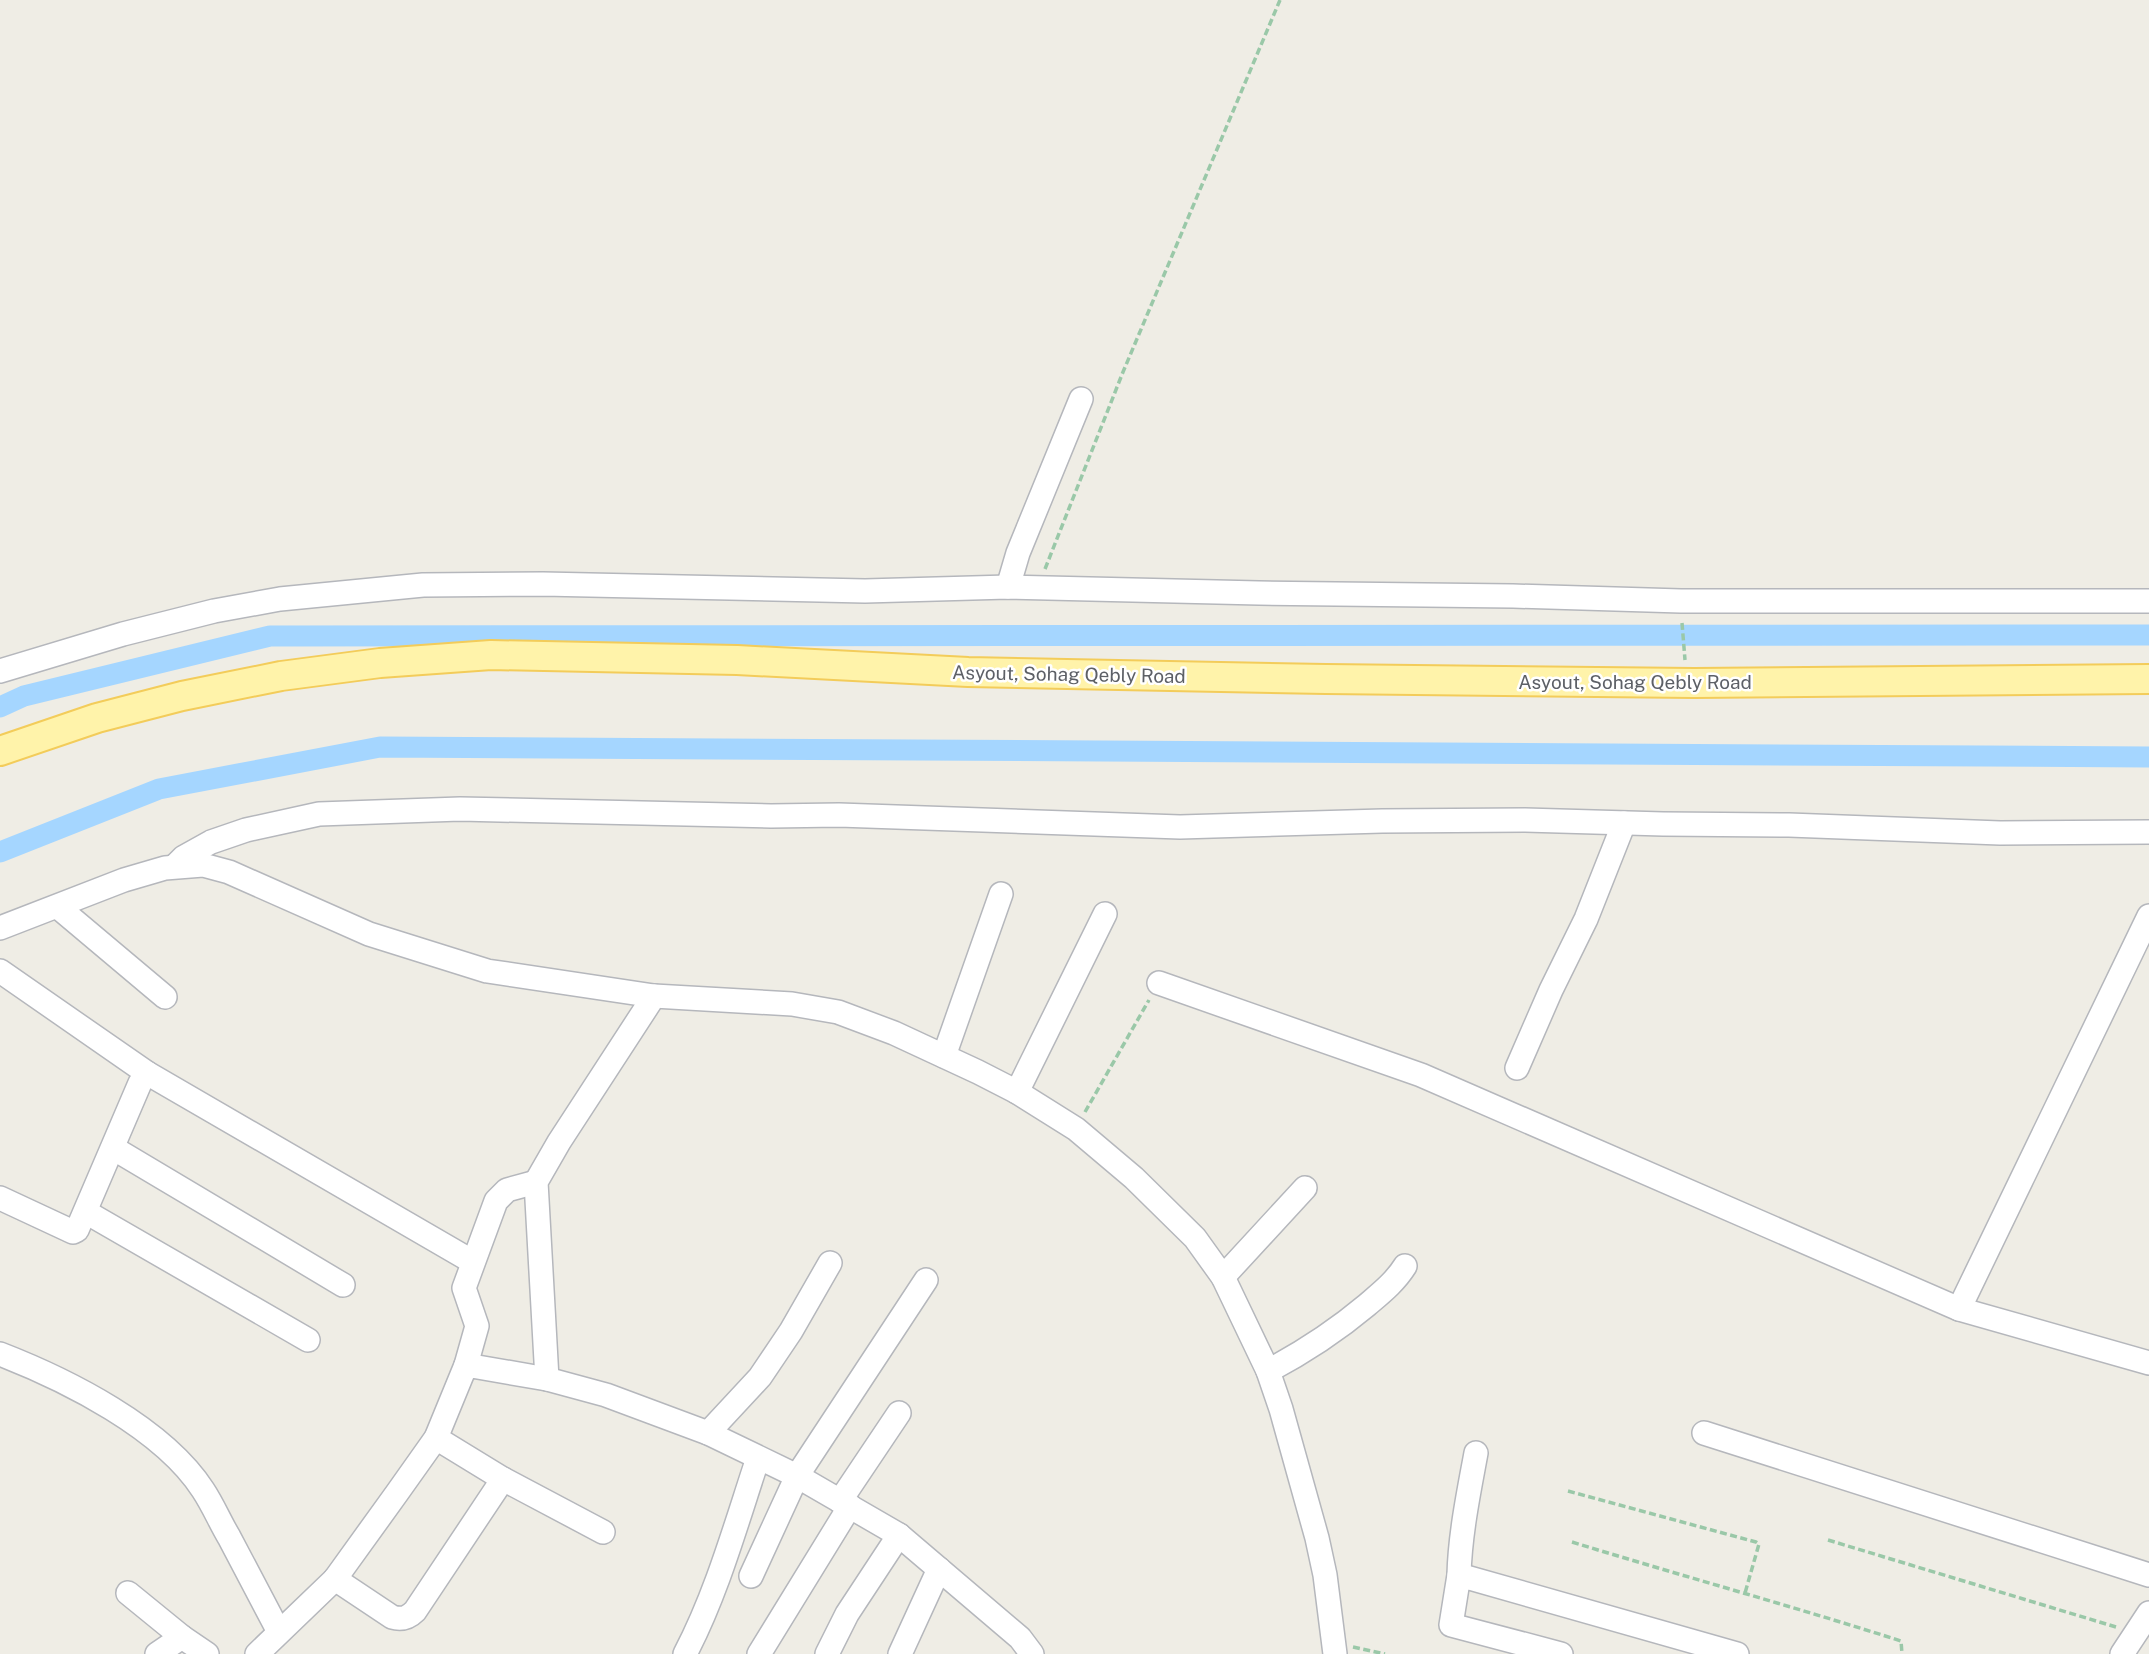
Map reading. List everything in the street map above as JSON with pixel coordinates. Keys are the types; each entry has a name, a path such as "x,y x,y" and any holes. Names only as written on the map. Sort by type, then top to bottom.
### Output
{"main road":[{"name":"Asyout, Sohag Qebly Road","path":"0,751 97,718 182,696 281,676 380,663 491,655 723,660 968,672 1312,679 1686,683 2149,679"}],"street":[{"path":"1007,587 1018,553 1081,399"},
{"path":"0,671 123,634 214,611 280,599 423,585 543,584 865,591 1040,587 1681,601 2149,601"},
{"path":"175,866 184,857 211,842 246,830 319,814 460,809 771,817 839,815 1180,827 1458,820 1789,825 1990,833 2149,832"},
{"path":"1517,1068 1550,990 1586,919 1623,823"},
{"path":"0,928 124,880 175,866 203,864 216,867 369,934 487,971 654,996 792,1004 838,1012 944,1056 1017,1092 1076,1129 1134,1178 1195,1238 1223,1277 1268,1371 1317,1538 1335,1648"},
{"path":"944,1056 1001,894"},
{"path":"58,907 165,997"},
{"path":"1017,1092 1105,914"},
{"path":"1959,1309 2149,916"},
{"path":"0,971 147,1073 473,1262"},
{"path":"1159,983 1421,1075 1959,1309 2149,1363"},
{"path":"547,1379 536,1182 654,996"},
{"path":"0,1198 73,1232 80,1226 140,1083 147,1073"},
{"path":"113,1148 343,1285"},
{"path":"257,1654 335,1579 436,1438 466,1366 477,1326 464,1288 496,1201 507,1191 536,1182"},
{"path":"1223,1277 1305,1188"},
{"path":"86,1212 308,1340"},
{"path":"708,1433 760,1377 791,1331 830,1264"},
{"path":"1268,1371 1306,1351 1345,1323 1392,1283 1405,1266"},
{"path":"751,1576 797,1476 926,1280"},
{"path":"0,1354 42,1370 96,1400 138,1427 176,1458 203,1489 279,1632"},
{"path":"466,1366 547,1379 606,1395 708,1433 797,1476 899,1535 939,1569 1020,1649"},
{"path":"759,1654 899,1413"},
{"path":"1704,1433 2149,1575"},
{"path":"436,1438 503,1479 603,1532"},
{"path":"1476,1453 1470,1496 1461,1528 1459,1576 1451,1625 1561,1654"},
{"path":"685,1654 698,1630 758,1458"},
{"path":"335,1579 392,1617 399,1619 410,1616 503,1479"},
{"path":"827,1654 847,1614 899,1535"},
{"path":"900,1654 939,1569"},
{"path":"1459,1576 1737,1654"},
{"path":"128,1593 207,1654"},
{"path":"2122,1654 2149,1613"},
{"path":"157,1654 182,1637"}],"path":[{"path":"1040,587 1124,372 1280,0"},
{"path":"1682,623 1684,649"},
{"path":"1076,1129 1159,983"},
{"path":"1568,1491 1756,1542 1759,1544 1757,1554 1745,1593"},
{"path":"1828,1540 2138,1633"},
{"path":"1572,1542 1901,1641 1902,1654"},
{"path":"1335,1648 1385,1654"}],"waterway":[{"path":"0,707 24,696 270,636 2149,635"},
{"path":"0,852 159,789 380,747 2149,757"}]}
